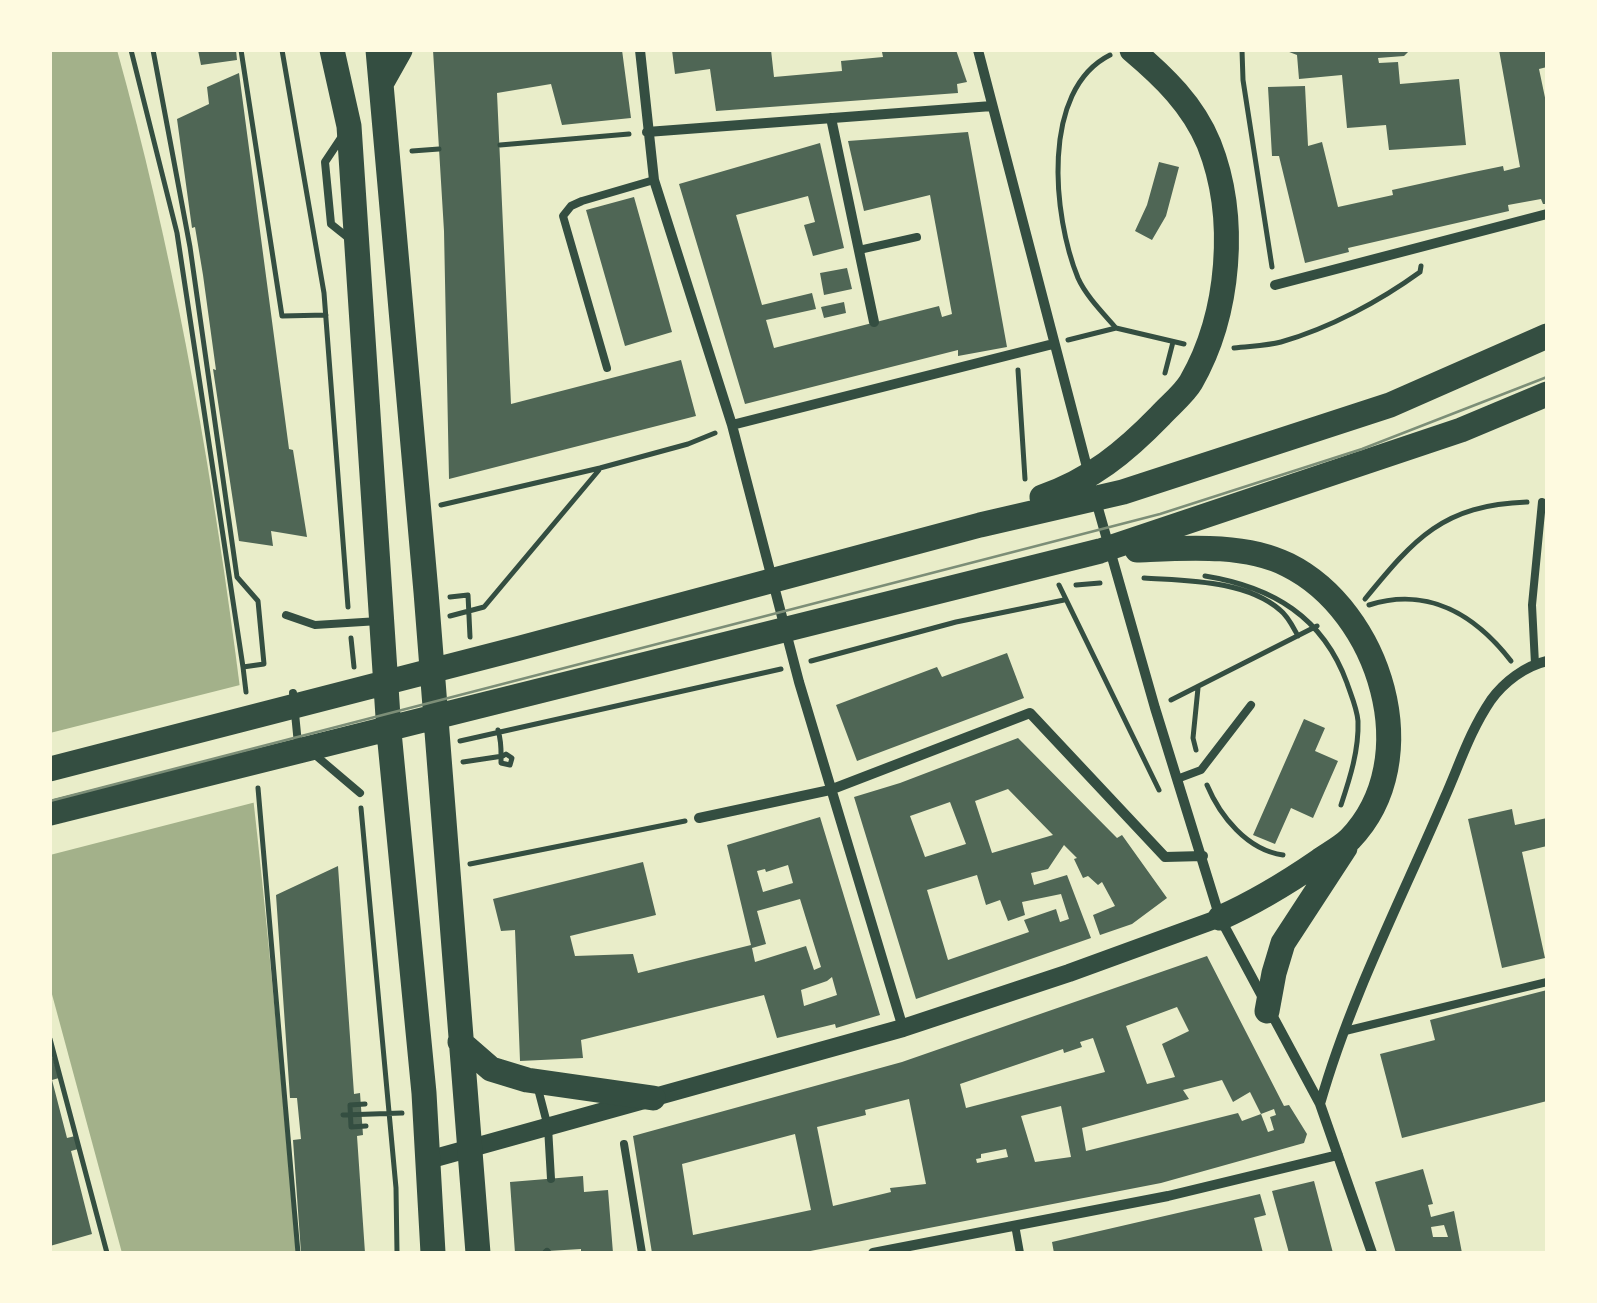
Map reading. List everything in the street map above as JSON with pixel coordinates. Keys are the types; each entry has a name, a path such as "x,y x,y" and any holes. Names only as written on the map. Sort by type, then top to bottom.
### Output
{"main road":[{"path":"332,50 350,126 389,732 404,867 433,1253"},
{"path":"378,50 478,1253"},
{"path":"382,82 400,50"},
{"path":"980,525 1090,477 1130,447 1190,385 1208,348 1221,300 1225,205 1208,142 1169,81 1118,51"},
{"path":"50,768 980,525 1123,492 1390,405 1547,336"},
{"path":"50,812 1100,551 1172,540 1547,394"},
{"path":"1172,540 1286,564 1323,591 1346,615 1382,683 1389,742 1379,792 1288,883 1220,918"},
{"path":"1268,1011 1274,972 1284,943 1342,829"},
{"path":"460,1042 492,1069 536,1082 652,1098"}],"street":[{"path":"640,50 654,180 732,425 830,790 903,1028"},
{"path":"978,50 1155,708 1220,918 1320,1104 1372,1253"},
{"path":"647,132 992,106"},
{"path":"831,118 874,322"},
{"path":"1275,285 1547,214"},
{"path":"732,425 1054,344"},
{"path":"885,369 889,384"},
{"path":"1320,1104 1345,1032 1461,751 1494,696 1520,672 1541,662"},
{"path":"699,818 830,790 1030,714 1164,857 1203,856"},
{"path":"428,1160 903,1028 1220,918"},
{"path":"873,1253 1168,1196 1338,1154"}],"lane":[{"path":"608,368 563,216 582,201 654,180"},
{"path":"859,250 917,237"},
{"path":"1541,662 1532,604 1542,502"},
{"path":"286,615 315,625 384,620"},
{"path":"293,693 296,743 324,760 360,793"},
{"path":"1177,779 1201,770 1251,706"},
{"path":"1345,1032 1547,982"},
{"path":"536,1082 548,1127 551,1179"},
{"path":"624,1144 642,1253"},
{"path":"1014,1225 1020,1253"}],"path":[{"path":"131,50 177,233 248,706"},
{"path":"153,50 190,247 238,577 258,601 264,664 243,667"},
{"path":"240,50 282,316 326,314"},
{"path":"282,50 326,314 355,678"},
{"path":"1242,50 1243,80 1275,285"},
{"path":"1116,328 1080,282 1058,200 1061,141 1077,83 1101,60 1118,51"},
{"path":"500,145 647,132"},
{"path":"1220,350 1280,342 1390,294 1420,272 1425,243"},
{"path":"1054,344 1116,328 1188,345"},
{"path":"1018,355 1025,482"},
{"path":"417,511 688,444 732,425"},
{"path":"428,621 484,607 600,468"},
{"path":"1520,672 1490,634 1450,608 1401,600 1356,609 1392,563 1439,524 1475,506 1542,502"},
{"path":"1144,578 1230,580 1257,589 1301,615 1324,635 1339,662 1358,716 1342,829"},
{"path":"1190,578 1241,591 1270,604 1281,610 1298,636"},
{"path":"446,597 468,595 470,626"},
{"path":"439,756 1063,598 1162,797 1190,819"},
{"path":"1155,708 1327,622"},
{"path":"1198,688 1192,738 1218,810 1243,836 1274,854 1295,857"},
{"path":"439,756 503,756 512,758 510,765 500,761 503,748 497,728"},
{"path":"257,786 298,1253"},
{"path":"360,793 374,913 398,1253"},
{"path":"448,870 699,818"},
{"path":"50,1039 107,1253"},
{"path":"365,1104 350,1104 347,1116 351,1127 366,1126"},
{"path":"347,1116 390,1114"}],"shaded area":[{"path":"50,50 117,50 155,198 186,347 235,647 269,950 296,1253 122,1253 50,987"}],"pier":[{"path":"244,684 260,801 50,855 50,733"}],"building":[{"path":"198,50 236,50 237,60 201,65"},
{"path":"433,50 622,50 631,118 562,125 551,84 497,93 511,404 681,360 696,416 449,479 444,231"},
{"path":"672,50 771,50 774,77 842,71 841,61 883,57 882,52 956,50 967,82 957,84 958,93 716,111 710,69 675,74"},
{"path":"1284,50 1410,50 1404,56 1378,58 1379,63 1398,62 1400,84 1459,79 1466,145 1389,150 1386,125 1347,128 1342,75 1299,79 1297,55"},
{"path":"1499,50 1547,50 1547,67 1539,69 1547,107 1547,204 1541,199 1508,205 1509,211 1348,248 1349,252 1305,263 1279,156 1272,156 1268,87 1305,86 1308,146 1322,142 1338,207 1469,173 1520,167"},
{"path":"239,73 289,449 293,450 307,537 271,531 273,546 239,541 203,275 195,227 192,228 177,119 209,104 207,87"},
{"path":"968,132 1007,347 958,356 958,350 745,404 679,184 820,143 844,248 813,256 804,225 815,222 808,196 736,215 762,305 812,293 816,309 766,320 774,348 939,306 942,317 952,314 930,195 864,211 848,141"},
{"path":"1159,162 1179,167 1166,216 1152,240 1135,231"},
{"path":"634,197 672,332 625,346 586,210"},
{"path":"847,268 852,289 824,295 820,273"},
{"path":"844,302 846,313 824,318 821,307"},
{"path":"1007,653 1024,698 857,761 836,705 937,667 942,677"},
{"path":"1304,719 1325,728 1315,751 1338,761 1313,818 1291,808 1275,844 1253,835"},
{"path":"1018,738 1117,838 1122,835 1167,898 1132,924 1100,935 1093,915 1115,906 1102,882 1098,885 1088,876 1083,878 1074,859 1077,858 1064,845 1048,869 1031,873 1034,885 1067,875 1091,938 916,999 854,797","holes":["1008,789 1053,835 992,853 975,801","950,802 966,844 925,857 910,816","977,875 986,905 1000,900 1008,921 1025,915 1022,902 1061,894 1069,919 1060,922 1056,909 1024,920 1029,932 948,960 927,890"]},
{"path":"1512,809 1515,825 1547,818 1547,846 1522,852 1545,958 1502,968 1468,819"},
{"path":"820,817 880,1015 836,1028 835,1024 777,1038 764,995 581,1040 583,1058 520,1061 515,930 501,931 493,899 643,862 656,915 570,936 575,956 633,954 638,973 751,945 727,845","holes":["788,865 793,883 763,892 757,871","800,899 821,967 814,970 806,946 755,962 752,948 766,944 757,911","832,977 837,995 804,1006 801,990"]},
{"path":"338,866 354,1094 360,1093 363,1135 357,1136 365,1253 301,1253 293,1140 301,1139 297,1098 290,1098 276,895"},
{"path":"1207,956 1284,1106 1289,1105 1307,1134 1304,1143 1161,1183 800,1253 652,1253 633,1136 902,1062","holes":["1177,1007 1189,1031 1162,1044 1175,1077 1147,1084 1126,1026","1093,1038 1105,1072 966,1108 960,1084 1063,1049 1064,1053 1082,1047 1080,1042","1222,1080 1233,1102 1250,1092 1261,1114 1242,1121 1238,1113 1086,1151 1082,1128 1189,1099 1183,1090","909,1099 926,1184 890,1188 891,1192 833,1206 817,1127 866,1115 865,1110","1061,1106 1071,1157 1035,1162 1021,1116","1274,1109 1276,1115 1270,1117 1274,1130 1268,1132 1261,1114","795,1134 811,1210 693,1235 682,1164","1006,1149 1008,1157 977,1163 976,1159 981,1154"]},
{"path":"1547,990 1547,1101 1402,1138 1380,1054 1435,1040 1430,1020"},
{"path":"50,1049 59,1078 52,1080 67,1138 75,1136 78,1149 71,1151 92,1234 50,1246"},
{"path":"1423,1169 1433,1204 1428,1205 1431,1217 1454,1211 1462,1253 1396,1253 1375,1182","holes":["1444,1225 1448,1237 1433,1237 1431,1227"]},
{"path":"583,1176 584,1192 608,1190 613,1253 581,1253 581,1249 515,1253 510,1182"},
{"path":"1314,1181 1333,1253 1289,1253 1272,1191"},
{"path":"1260,1194 1266,1215 1254,1218 1263,1253 1054,1253 1052,1242"}],"tram line":[{"path":"50,801 1160,514 1362,449 1547,377"}]}
